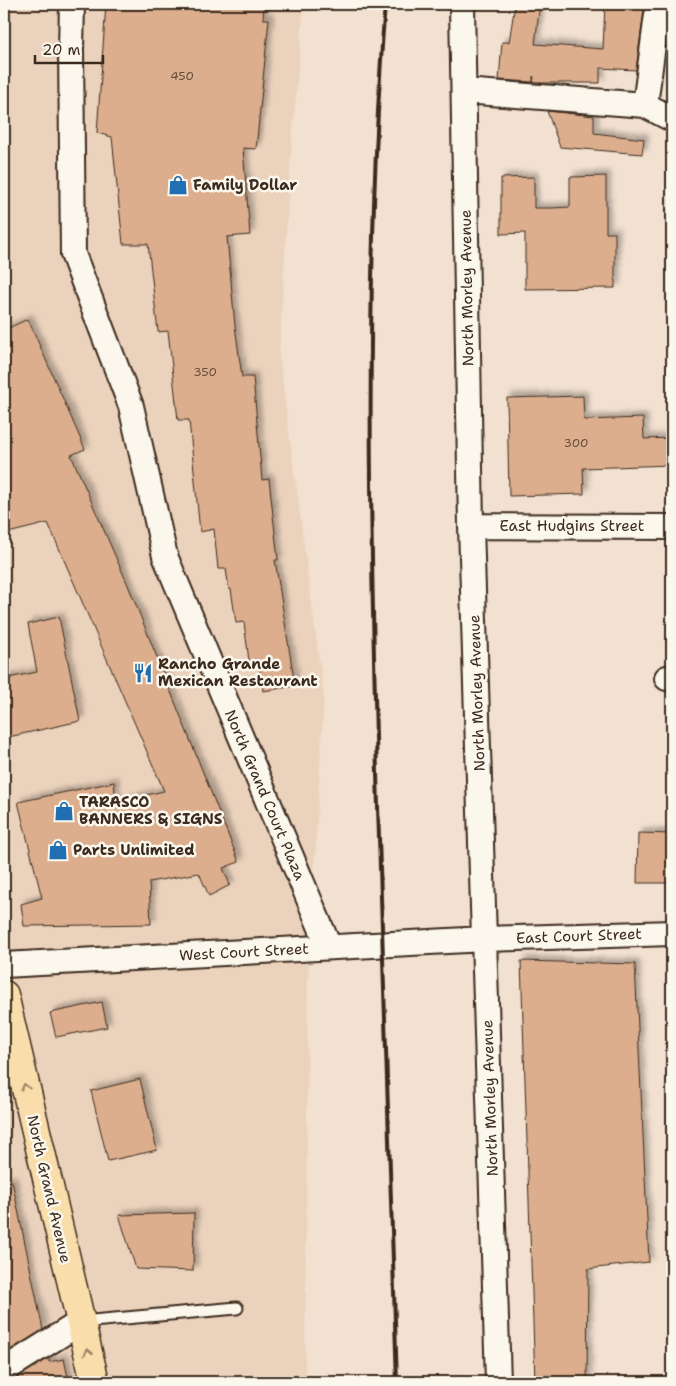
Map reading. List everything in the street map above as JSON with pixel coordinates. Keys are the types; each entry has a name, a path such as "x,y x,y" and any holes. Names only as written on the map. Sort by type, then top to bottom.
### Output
{"main road":[{"name":"North Grand Avenue","path":"4,995 95,1382"}],"street":[{"name":"North Grand Court Plaza","path":"72,4 73,254 131,406 165,556 329,947"},
{"name":"North Morley Avenue","path":"462,4 471,526 498,1382"},
{"path":"645,105 658,7"},
{"path":"464,91 645,105 672,119"},
{"name":"East Hudgins Street","path":"471,526 672,527"},
{"name":"East Court Street","path":"485,939 672,933"},
{"name":"West Court Street","path":"4,965 485,939"},
{"path":"4,1370 81,1322"}],"lane":[{"path":"81,1322 237,1308"}],"shaded area":[{"path":"4,4 304,4 291,152 279,355 324,697 308,983 305,1382 4,1382"}],"building":[{"path":"106,4 264,4 263,19 269,19 256,149 243,148 250,235 227,237 235,326 242,377 253,377 262,480 269,479 278,560 275,560 295,686 263,691 258,659 249,661 244,622 236,623 226,569 218,569 214,529 200,532 189,420 178,420 168,331 158,332 148,244 123,244 112,137 97,133"},
{"path":"515,4 540,4 535,44 603,49 605,4 645,4 636,70 600,68 600,83 533,83 534,77 533,76 533,82 499,80 502,42 509,42"},
{"path":"547,111 594,116 594,133 644,139 642,154 560,147"},
{"path":"606,176 606,233 615,233 615,288 525,289 525,233 501,234 501,178 534,177 534,208 552,208 570,207 570,177"},
{"path":"28,319 85,449 71,455 128,585 239,862 223,868 230,885 209,896 199,873 149,882 151,924 24,926 21,904 42,898 18,802 114,782 116,802 164,791 48,523 4,534 4,330"},
{"path":"583,396 584,420 643,418 644,439 672,438 672,465 583,468 584,494 509,496 507,398"},
{"path":"59,617 80,721 4,738 4,679 37,672 28,624"},
{"path":"638,833 672,834 672,883 637,883"},
{"path":"521,961 635,964 649,1262 588,1269 587,1382 535,1382"},
{"path":"102,1002 107,1027 56,1037 50,1013"},
{"path":"140,1079 157,1150 108,1161 91,1091"},
{"path":"12,1181 43,1330 4,1354 4,1182"},
{"path":"194,1213 193,1271 136,1269 119,1215"},
{"path":"49,1358 49,1362 64,1359 69,1382 10,1382"}],"railway":[{"path":"385,4 378,104 371,305 371,506 378,807 397,1382"}],"place":[{"name":"Family Dollar","path":"178,185"},
{"name":"Rancho Grande Mexican Restaurant","path":"143,673"},
{"name":"TARASCO BANNERS & SIGNS","path":"64,811"},
{"name":"Parts Unlimited","path":"58,850"}]}
